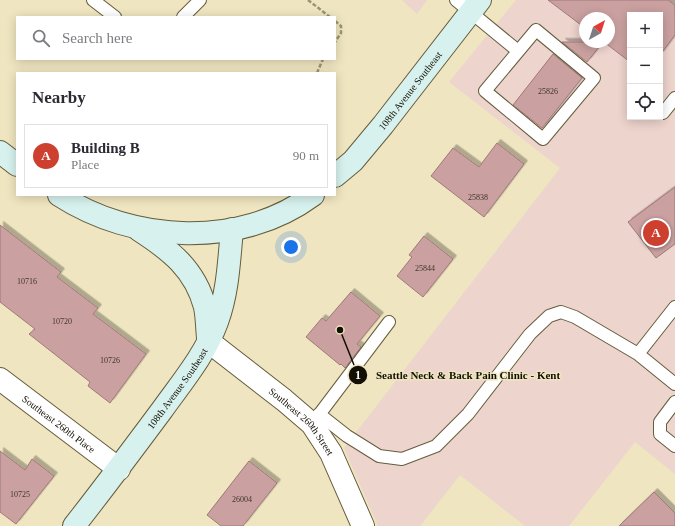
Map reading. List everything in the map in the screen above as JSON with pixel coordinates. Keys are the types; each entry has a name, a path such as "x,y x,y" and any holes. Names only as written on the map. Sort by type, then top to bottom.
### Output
{"street":[{"name":"108th Avenue Southeast","path":"336,175 352,161 383,125 469,4"},
{"path":"0,152 16,164"},
{"path":"61,196 73,204 112,221 150,231 184,234 245,228 275,216 312,196"},
{"path":"133,226 161,244 186,267 196,284 205,308 208,342"},
{"name":"108th Avenue Southeast","path":"74,526 119,469 187,376 208,342 223,301 229,266 222,231"},
{"name":"Southeast 260th Street","path":"208,342 284,400 316,419 363,526"},
{"name":"Southeast 260th Place","path":"0,379 119,469"}],"lane":[{"path":"93,0 114,16"},
{"path":"184,16 200,0"},
{"path":"469,4 518,52"},
{"path":"536,30 594,78 543,139 485,91 518,52 536,30"},
{"path":"663,113 675,98"},
{"path":"638,354 675,307"},
{"path":"389,322 316,419 379,456 402,459 436,446 468,414 530,334 549,316 561,312 575,317 638,354 675,384"},
{"path":"675,402 660,422 660,434 675,446"}],"path":[{"path":"308,0 329,16"},
{"path":"336,22 340,26 341,33 336,40"},
{"path":"317,72 323,60"}],"shaded area":[{"path":"402,0 427,0 417,14"},
{"path":"516,0 675,0 675,474 635,442 569,526 525,526 460,475 420,526 378,526 344,448 560,168 449,82"}],"building":[{"path":"548,0 668,0 675,5 675,35 663,51 663,12 627,12 627,60 612,48 615,48 615,12 579,12 579,23"},
{"path":"562,42 579,42 579,48 598,48 587,62"},
{"path":"553,54 582,78 542,128 513,105"},
{"path":"497,143 524,164 484,217 431,176 453,148 479,167"},
{"path":"675,187 675,244 656,258 628,222"},
{"path":"0,225 61,272 57,277 98,308 93,314 146,354 110,403 88,386 90,382 29,334 35,329 0,302"},
{"path":"424,236 453,259 423,297 397,276 412,257 409,255"},
{"path":"351,292 380,316 357,344 361,347 345,368 306,337 322,318 326,321"},
{"path":"0,451 25,470 32,459 54,476 16,524 0,512"},
{"path":"249,461 277,483 243,526 221,526 207,515"},
{"path":"654,492 675,513 675,526 619,526"}],"place":[{"name":"Building B","path":"656,233"},
{"name":"Seattle Neck & Back Pain Clinic - Kent","path":"340,330"}]}
